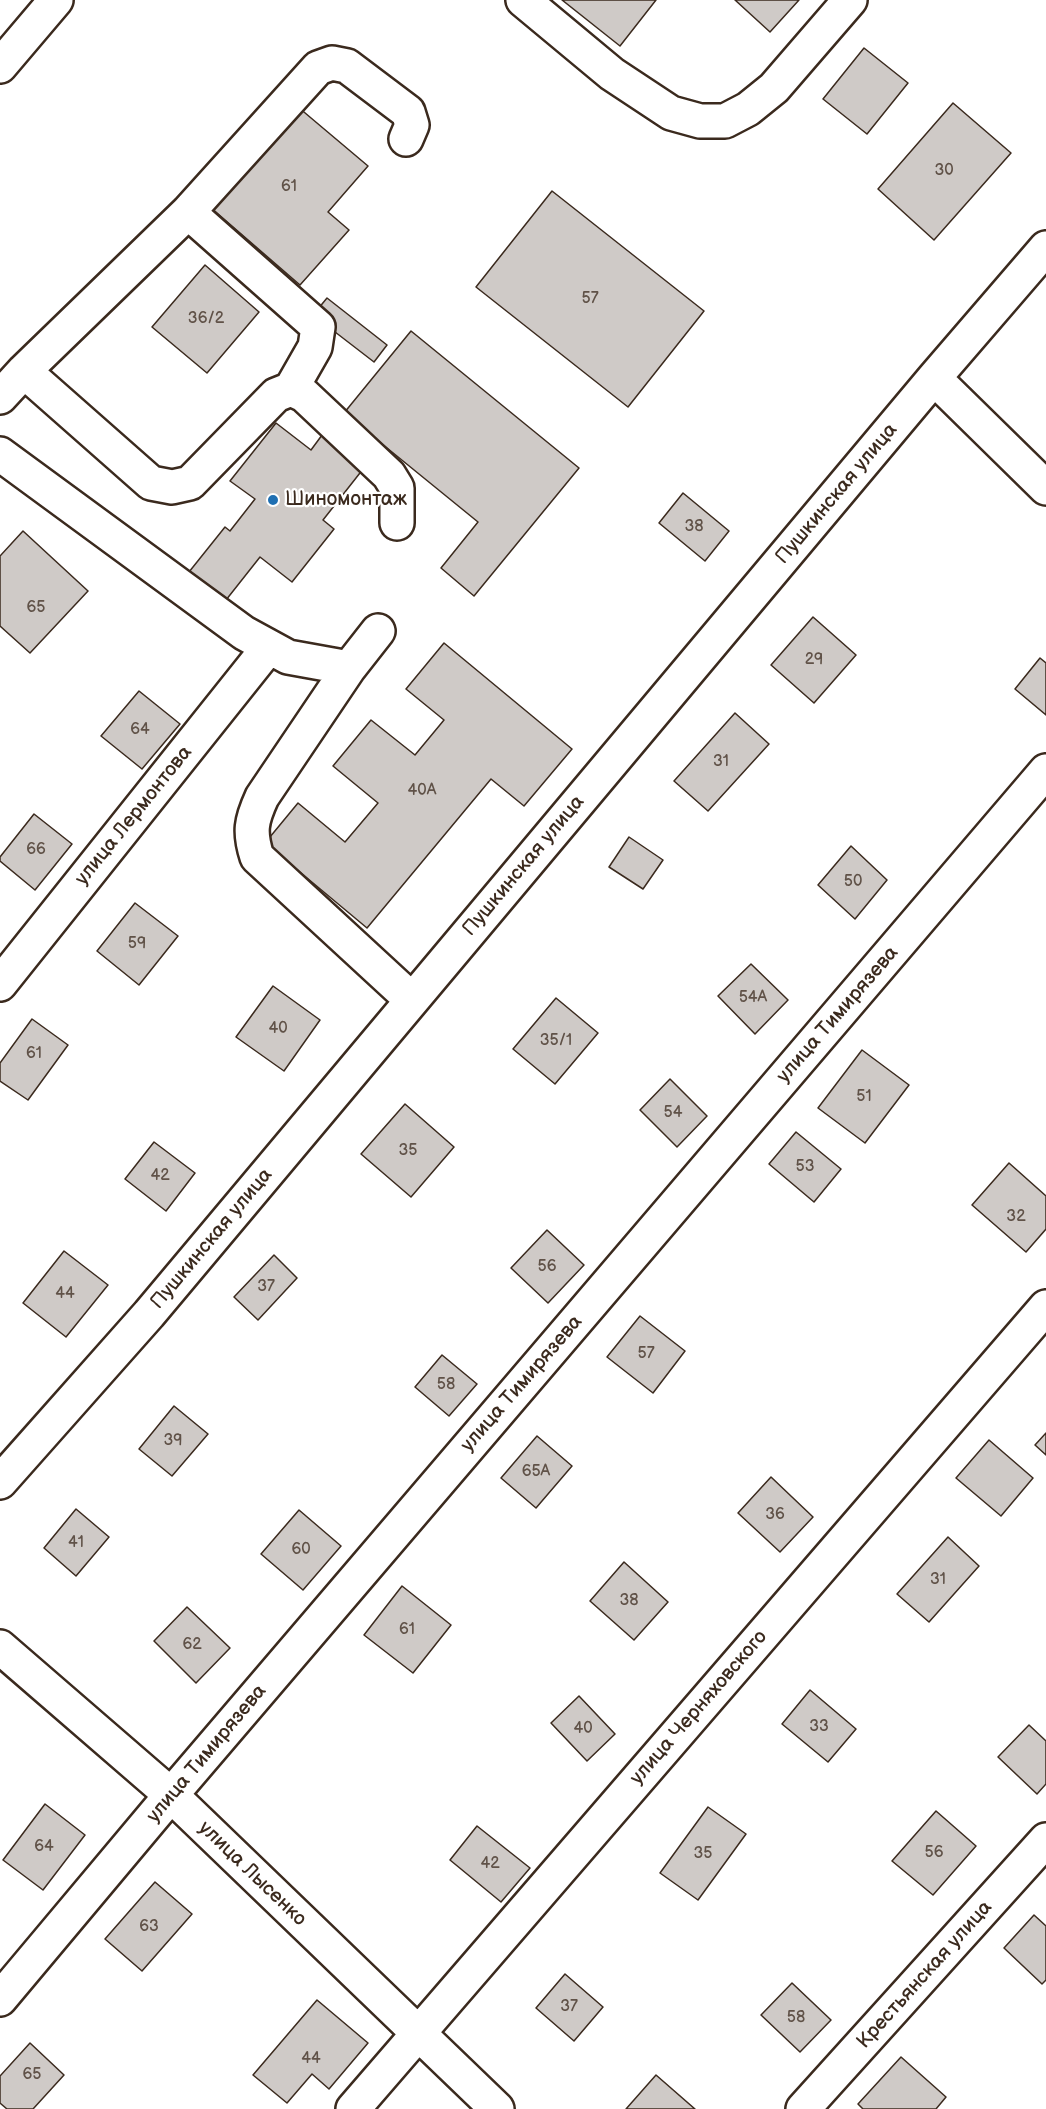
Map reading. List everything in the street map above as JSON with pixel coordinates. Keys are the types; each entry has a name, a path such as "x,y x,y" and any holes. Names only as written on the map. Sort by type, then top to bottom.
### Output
{"street":[{"path":"0,66 56,0"},
{"path":"523,0 612,74 671,113 700,121 725,121 748,109 774,88 850,0"},
{"path":"0,397 188,212 318,68 332,63 347,66 408,112 412,125 406,139"},
{"path":"24,371 151,483 172,487 190,483 276,395 291,389 315,347 318,327 188,212"},
{"name":"Пушкинская улица","path":"0,1482 149,1314 934,378 1046,248"},
{"path":"934,378 1046,488"},
{"path":"291,389 304,395 390,476 397,488 397,523"},
{"path":"0,454 244,633 268,648 288,657 349,668"},
{"path":"378,631 349,668 262,797 253,819 251,839 257,857 412,1000"},
{"name":"улица Лермонтова","path":"0,984 268,648"},
{"name":"улица Тимирязева","path":"0,1999 1046,771"},
{"name":"улица Черняховского","path":"353,2109 1046,1307"},
{"name":"улица Лысенко","path":"0,1647 171,1796 497,2109"},
{"name":"Крестьянская улица","path":"803,2109 1046,1840"}],"building":[{"path":"562,0 656,0 620,46"},
{"path":"735,0 799,0 770,32"},
{"path":"864,48 908,83 867,134 823,99"},
{"path":"953,103 1011,153 934,240 878,189"},
{"path":"298,107 368,166 328,212 349,230 300,285 210,207"},
{"path":"552,191 704,311 628,407 476,287"},
{"path":"205,265 259,312 207,373 152,327"},
{"path":"327,298 387,345 374,362 313,315"},
{"path":"411,331 579,468 474,596 441,568 478,522 344,413"},
{"path":"276,423 311,450 325,431 367,464 323,520 334,529 292,582 260,557 226,600 189,572 225,527 230,531 255,499 230,481"},
{"path":"683,493 729,531 705,561 659,523"},
{"path":"23,531 88,591 30,653 0,626 0,556"},
{"path":"813,617 856,655 814,703 771,665"},
{"path":"444,643 572,749 524,806 491,779 367,928 265,843 298,803 345,842 378,803 333,766 371,720 415,755 444,720 406,689"},
{"path":"1040,658 1046,663 1046,715 1015,689"},
{"path":"139,691 180,724 142,769 101,736"},
{"path":"735,713 769,744 708,811 674,781"},
{"path":"34,814 72,844 35,890 0,861 0,857"},
{"path":"629,837 663,860 643,889 609,867"},
{"path":"851,846 887,880 855,919 818,885"},
{"path":"135,903 178,936 139,985 97,951"},
{"path":"751,964 788,1000 755,1034 718,996"},
{"path":"273,986 320,1020 284,1071 236,1037"},
{"path":"556,998 598,1033 555,1084 513,1049"},
{"path":"32,1019 68,1045 28,1100 0,1081 0,1063"},
{"path":"862,1050 909,1085 865,1143 818,1108"},
{"path":"670,1079 707,1116 677,1147 640,1110"},
{"path":"405,1104 454,1147 411,1197 361,1154"},
{"path":"796,1132 841,1169 814,1202 769,1164"},
{"path":"154,1142 195,1173 166,1211 125,1179"},
{"path":"1009,1163 1046,1196 1046,1229 1026,1252 972,1205"},
{"path":"547,1230 584,1265 548,1303 511,1268"},
{"path":"64,1251 108,1285 66,1337 23,1303"},
{"path":"274,1255 297,1278 258,1320 234,1297"},
{"path":"640,1316 685,1351 653,1393 607,1357"},
{"path":"442,1355 477,1384 449,1416 415,1387"},
{"path":"174,1406 208,1434 172,1476 139,1449"},
{"path":"1046,1433 1046,1455 1035,1445"},
{"path":"537,1436 572,1466 536,1508 501,1478"},
{"path":"989,1440 1033,1478 1001,1516 956,1478"},
{"path":"771,1477 813,1517 780,1552 738,1513"},
{"path":"76,1509 109,1537 76,1576 44,1548"},
{"path":"299,1510 341,1546 303,1590 261,1554"},
{"path":"948,1537 979,1566 929,1622 897,1594"},
{"path":"624,1562 668,1602 634,1640 590,1601"},
{"path":"402,1586 451,1625 413,1673 364,1635"},
{"path":"187,1607 230,1648 196,1683 154,1641"},
{"path":"810,1690 856,1729 828,1762 782,1724"},
{"path":"579,1696 615,1734 587,1761 551,1723"},
{"path":"1029,1725 1046,1741 1046,1784 1037,1794 998,1757"},
{"path":"45,1804 85,1835 43,1890 3,1860"},
{"path":"708,1807 746,1834 698,1900 660,1873"},
{"path":"936,1811 976,1846 933,1895 892,1861"},
{"path":"477,1826 530,1868 501,1902 450,1860"},
{"path":"155,1882 192,1914 142,1971 105,1939"},
{"path":"1034,1915 1046,1926 1046,1980 1042,1984 1004,1948"},
{"path":"565,1974 603,2007 574,2041 536,2008"},
{"path":"792,1983 831,2020 800,2052 761,2015"},
{"path":"317,2000 368,2043 329,2089 312,2074 287,2103 253,2075"},
{"path":"30,2043 64,2075 33,2109 7,2109 0,2103 0,2076"},
{"path":"901,2057 946,2097 936,2109 863,2109 858,2104"},
{"path":"656,2075 695,2109 626,2109"}],"place":[{"name":"Шиномонтаж","path":"273,500"}]}
